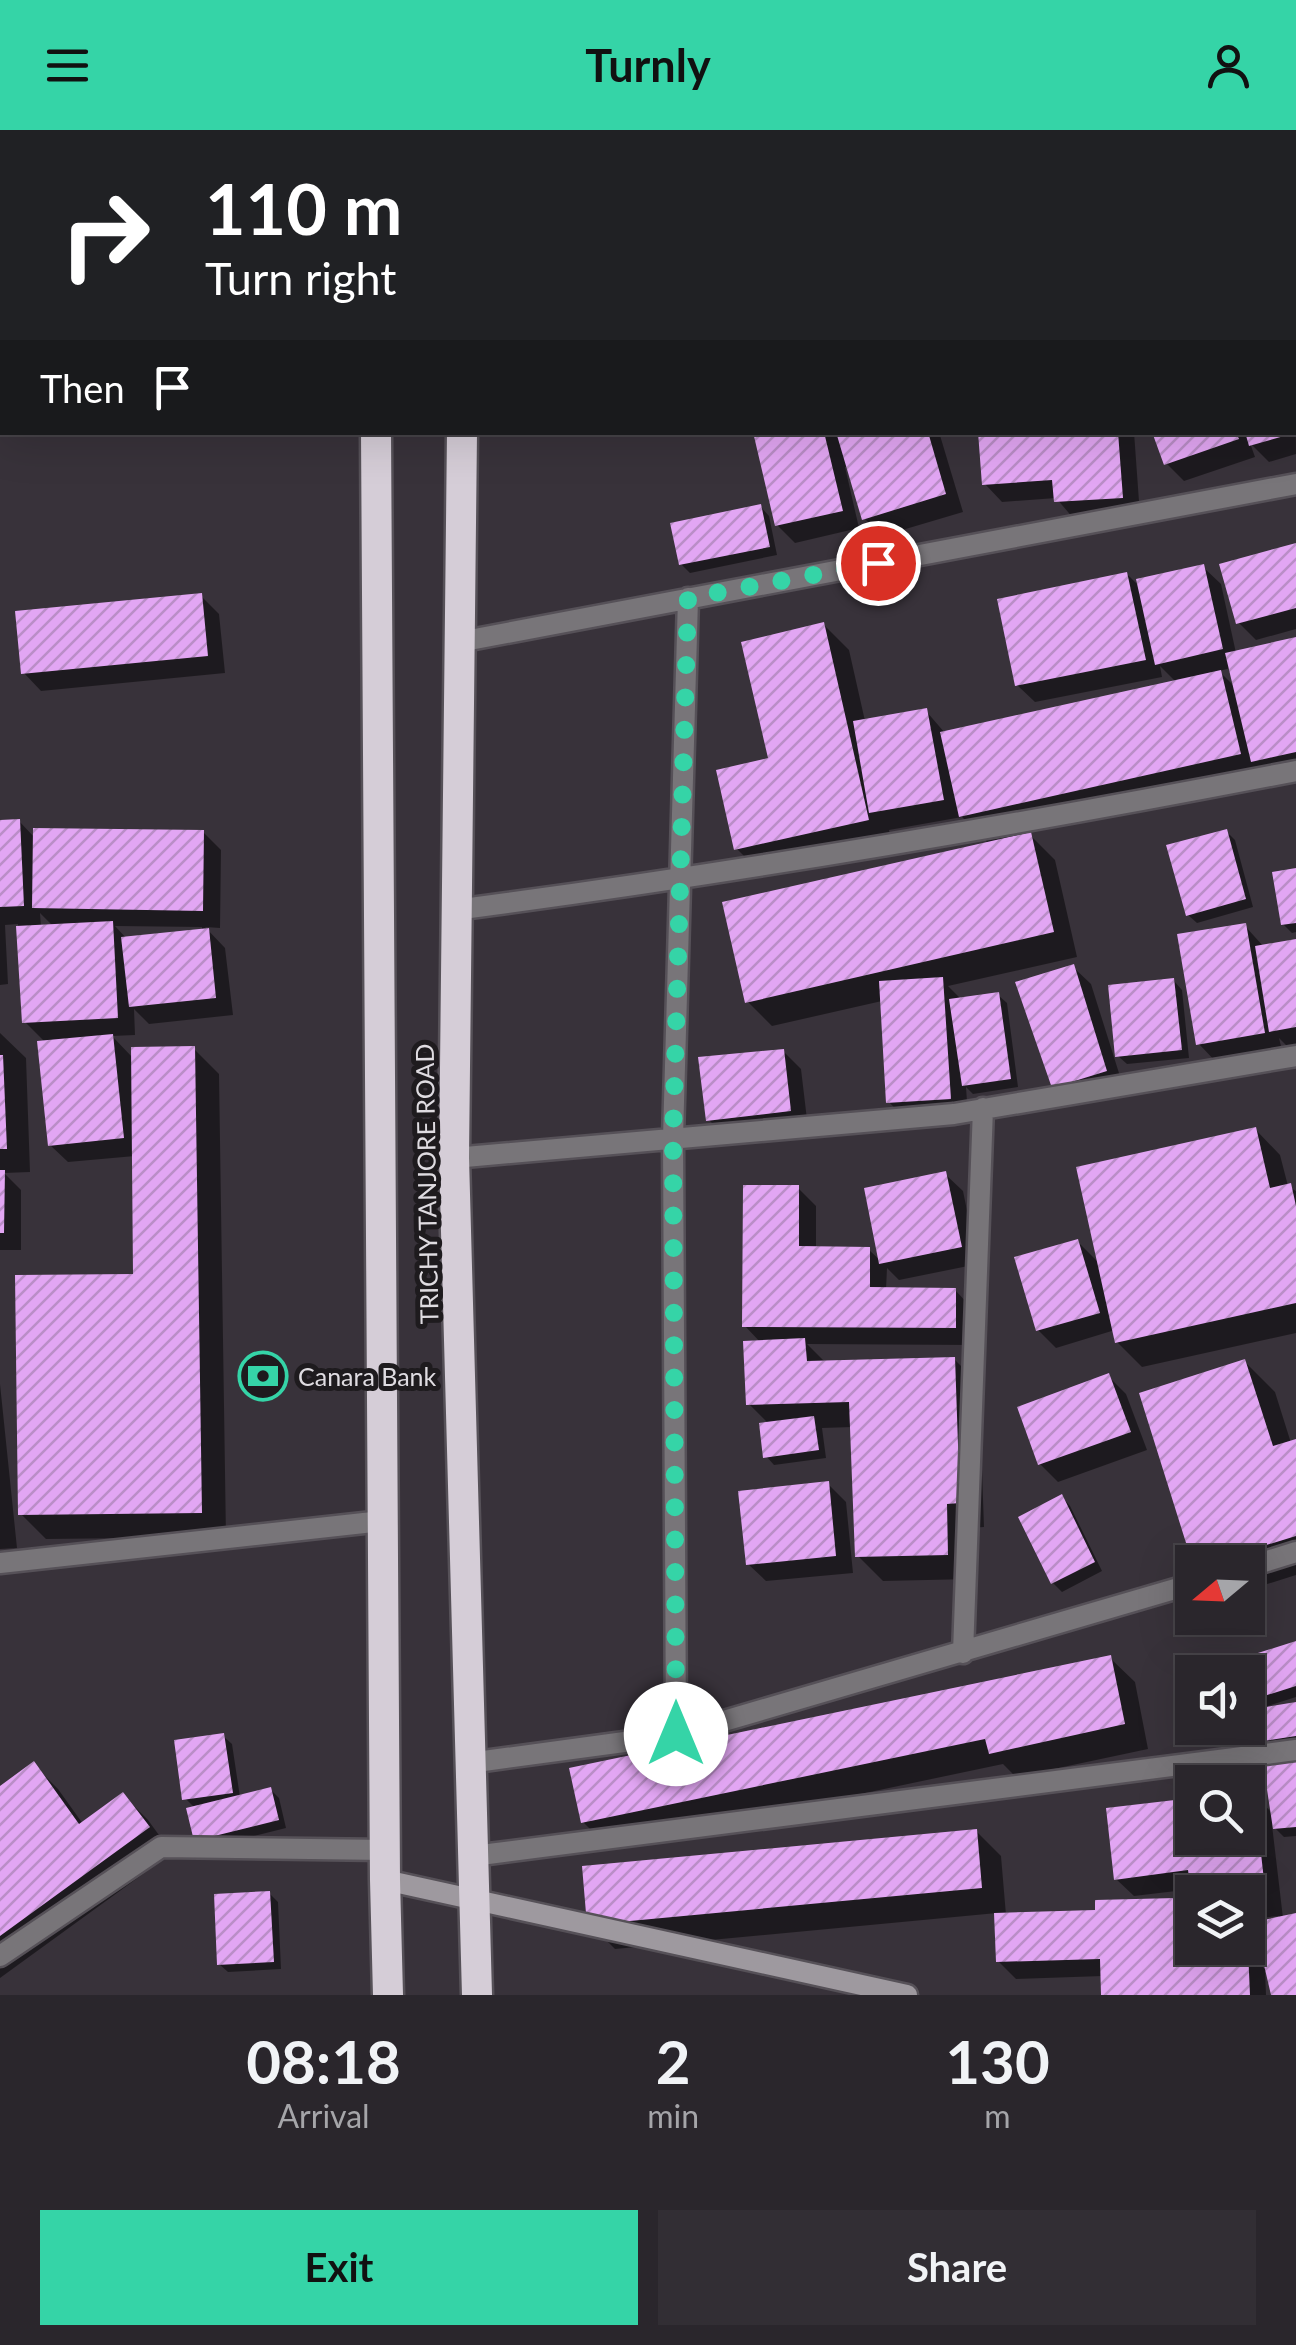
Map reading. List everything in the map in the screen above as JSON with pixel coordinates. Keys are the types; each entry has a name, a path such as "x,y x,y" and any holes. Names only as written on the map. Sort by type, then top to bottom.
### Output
{"highway":[{"name":"TRICHY TANJORE ROAD","path":"376,435 388,1995"},
{"name":"TRICHY TANJORE ROAD","path":"462,435 454,1158 477,1995"}],"street":[{"path":"459,642 1296,484"},
{"path":"676,1734 673,1138 688,598"},
{"path":"455,910 680,880 1071,815 1296,772"},
{"path":"454,1158 954,1114 1296,1056"},
{"path":"963,1653 984,1108"},
{"path":"0,1562 382,1521"},
{"path":"1265,1562 1296,1552"},
{"path":"469,1763 676,1734 1175,1589"},
{"path":"473,1856 1296,1750"},
{"path":"0,1956 161,1847 385,1865 472,1902 907,1995"}],"building":[{"path":"754,435 825,435 843,511 775,526"},
{"path":"837,435 929,435 946,494 862,520"},
{"path":"978,435 1118,435 1123,498 1054,502 1052,480 982,485"},
{"path":"1153,435 1237,435 1239,439 1164,465"},
{"path":"1246,435 1288,435 1249,446"},
{"path":"761,504 770,547 679,565 670,523"},
{"path":"1296,543 1296,608 1236,624 1219,564"},
{"path":"1204,564 1223,649 1155,665 1136,579"},
{"path":"1127,572 1146,660 1015,686 997,599"},
{"path":"202,593 208,656 21,674 15,611"},
{"path":"824,622 869,820 734,850 716,770 768,758 741,642"},
{"path":"1296,637 1296,752 1251,762 1225,653"},
{"path":"1221,670 1241,754 959,817 940,732"},
{"path":"927,708 944,800 869,813 853,721"},
{"path":"20,819 24,906 0,907 0,820"},
{"path":"33,828 204,830 203,911 32,908"},
{"path":"1227,829 1246,899 1186,916 1166,845"},
{"path":"1031,832 1054,932 745,1003 722,902"},
{"path":"1296,868 1296,923 1281,925 1272,872"},
{"path":"113,921 118,1018 22,1023 16,926"},
{"path":"1246,923 1265,1033 1196,1045 1177,934"},
{"path":"209,928 216,998 129,1007 121,937"},
{"path":"1296,939 1296,1027 1269,1032 1255,946"},
{"path":"1074,964 1107,1071 1052,1088 1015,982"},
{"path":"943,977 951,1099 886,1103 879,981"},
{"path":"1174,978 1182,1050 1115,1057 1108,985"},
{"path":"999,992 1011,1079 962,1086 949,999"},
{"path":"113,1034 124,1138 48,1146 37,1041"},
{"path":"195,1046 202,1513 18,1515 15,1275 133,1274 131,1047"},
{"path":"784,1049 791,1111 706,1121 698,1057"},
{"path":"3,1055 7,1149 0,1149"},
{"path":"1256,1127 1270,1188 1291,1183 1296,1206 1296,1303 1115,1343 1076,1167"},
{"path":"0,1170 5,1170 4,1233 0,1233"},
{"path":"946,1171 962,1247 879,1264 864,1188"},
{"path":"743,1185 799,1185 799,1246 870,1247 870,1287 956,1288 956,1328 742,1327"},
{"path":"1078,1239 1100,1313 1036,1331 1014,1257"},
{"path":"805,1338 807,1361 955,1357 960,1503 947,1504 948,1555 855,1557 849,1402 746,1405 743,1341"},
{"path":"1245,1359 1273,1446 1296,1439 1296,1536 1265,1545 1187,1545 1139,1393"},
{"path":"1109,1373 1131,1432 1038,1465 1017,1407"},
{"path":"814,1416 819,1450 763,1458 759,1423"},
{"path":"829,1481 836,1556 746,1565 738,1491"},
{"path":"1062,1494 1095,1562 1051,1584 1018,1517"},
{"path":"1296,1641 1296,1686 1265,1696 1265,1655 1252,1655"},
{"path":"1111,1655 1125,1724 989,1754 985,1739 581,1823 569,1768"},
{"path":"1296,1702 1296,1736 1265,1741 1265,1707"},
{"path":"224,1733 233,1793 182,1800 174,1740"},
{"path":"1296,1758 1296,1827 1273,1829 1263,1763"},
{"path":"34,1761 79,1824 123,1792 150,1827 0,1936 0,1786"},
{"path":"271,1787 279,1820 194,1841 186,1808"},
{"path":"1175,1800 1175,1855 1261,1855 1263,1875 1189,1875 1188,1870 1114,1880 1106,1808"},
{"path":"977,1829 982,1888 587,1925 582,1866"},
{"path":"270,1891 274,1962 217,1965 214,1894"},
{"path":"1175,1898 1175,1965 1249,1965 1250,1995 1101,1995 1100,1959 996,1962 994,1913 1095,1910 1095,1900"},
{"path":"1296,1913 1296,1995 1271,1995 1264,1965 1265,1920"}],"place":[{"name":"Canara Bank","path":"263,1376"}],"route":[{"path":"676,1734 673,1138 688,598 878,563"}]}
